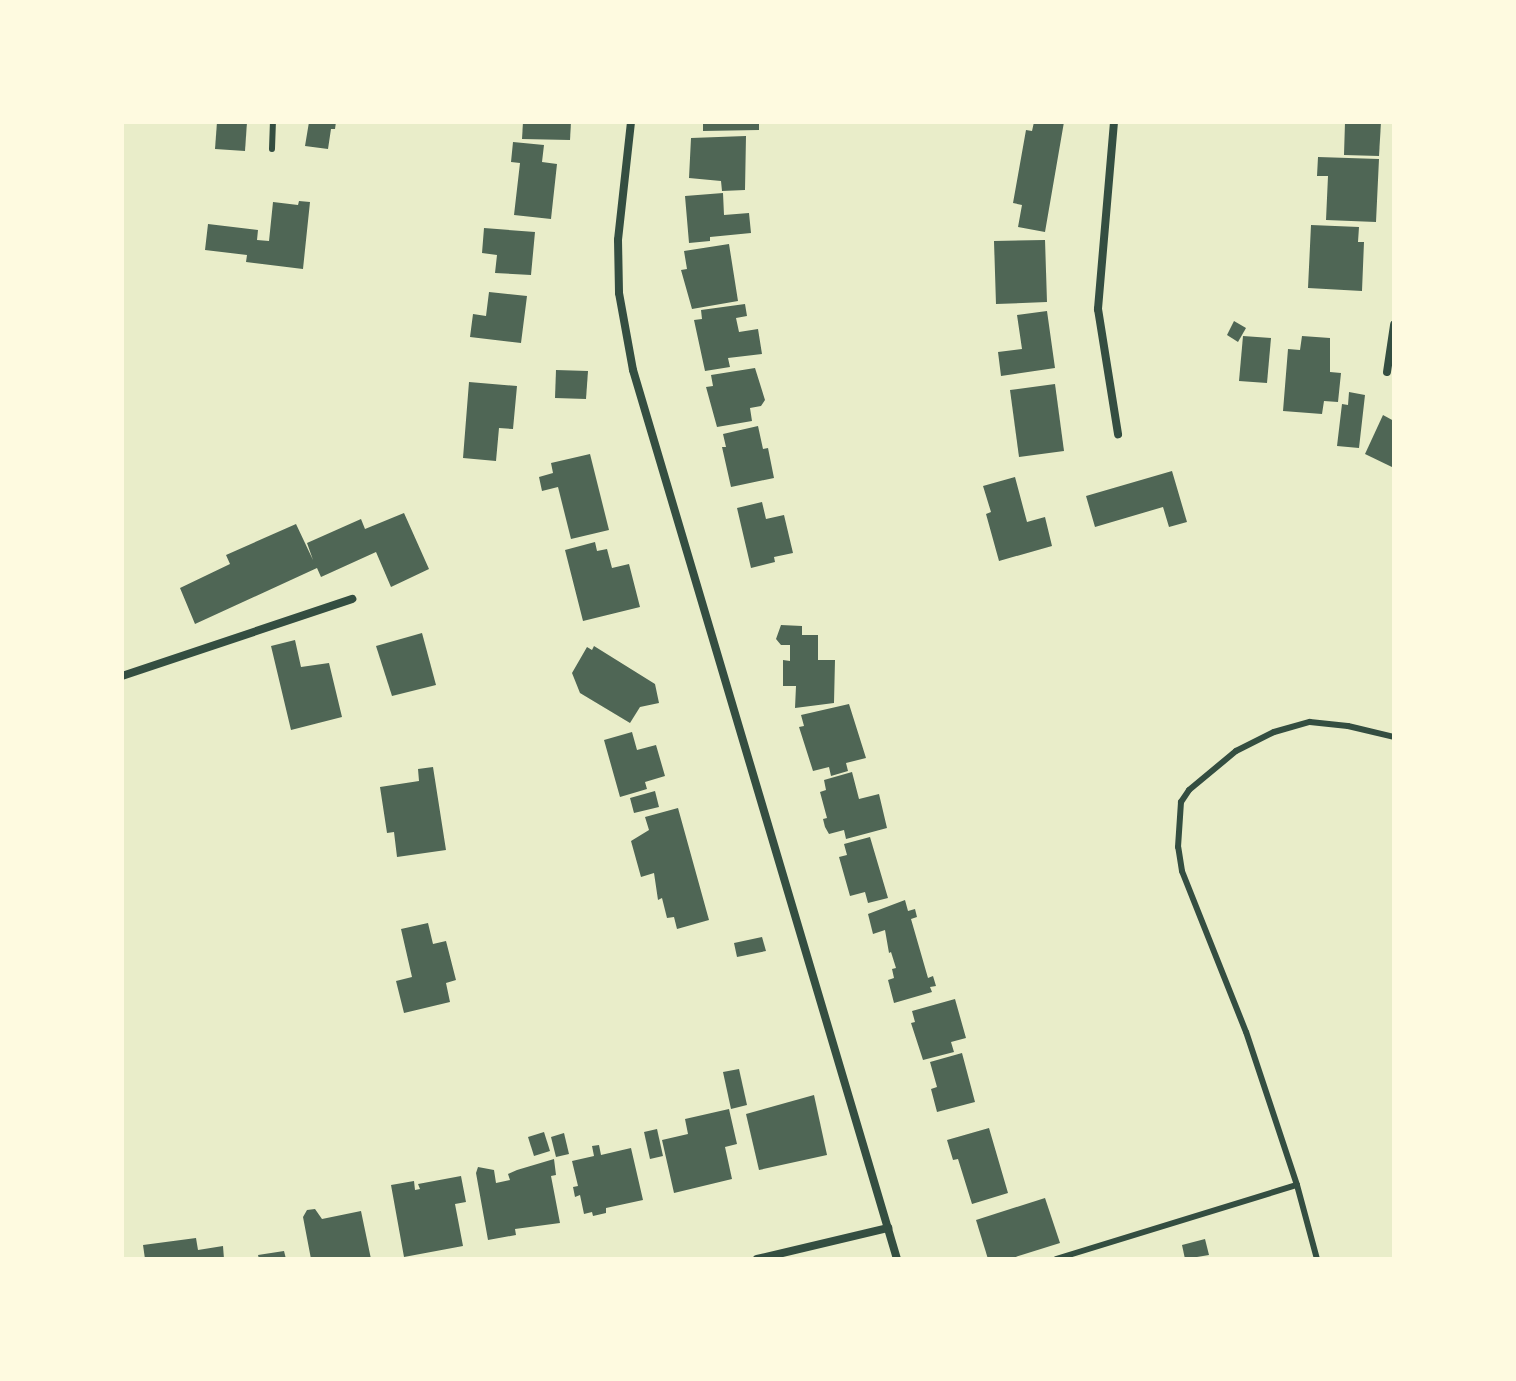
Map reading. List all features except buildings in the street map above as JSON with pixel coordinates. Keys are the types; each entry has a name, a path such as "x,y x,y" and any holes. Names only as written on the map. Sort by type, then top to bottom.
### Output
{"street":[{"path":"631,122 618,240 619,293 633,370 897,1259"},
{"path":"1114,122 1098,309 1118,434"},
{"path":"1387,372 1394,325"},
{"path":"122,676 352,599"},
{"path":"757,1259 888,1228"}],"lane":[{"path":"272,149 273,122"},
{"path":"1317,1259 1297,1185 1246,1032 1182,871 1178,847 1181,802 1189,790 1236,751 1274,732 1310,722 1348,726 1394,737"},
{"path":"1056,1259 1297,1185"}]}
